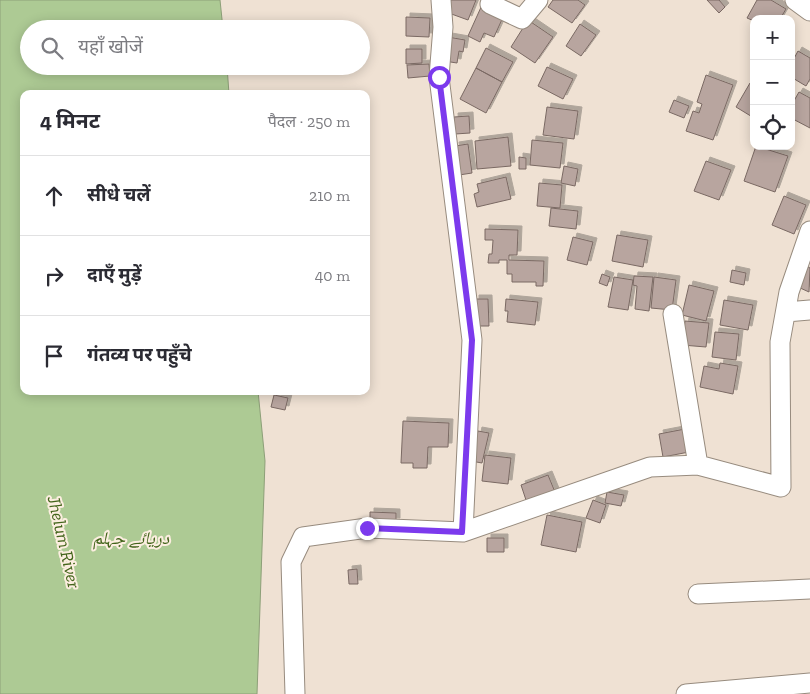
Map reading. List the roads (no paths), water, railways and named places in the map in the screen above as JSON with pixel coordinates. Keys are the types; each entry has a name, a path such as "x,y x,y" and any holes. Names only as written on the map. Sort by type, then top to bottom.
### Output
{"street":[{"path":"441,0 443,27 439,77 472,340 462,532"},
{"path":"490,4 522,19 538,0"},
{"path":"795,0 810,11"},
{"path":"295,694 291,562 303,537 367,528 462,532 650,467 698,464 781,487 780,342 789,292 810,231"},
{"path":"786,312 810,310"},
{"path":"673,314 698,464"},
{"path":"698,594 810,589"},
{"path":"686,694 810,683"}],"water":[{"name":"دریائے جہلم","path":"0,0 220,0 222,20 20,20 20,75 228,75 229,90 20,90 20,395 258,395 265,461 257,694 0,694"}],"water label":[{"name":"Jhelum River","path":"64,542"}]}
